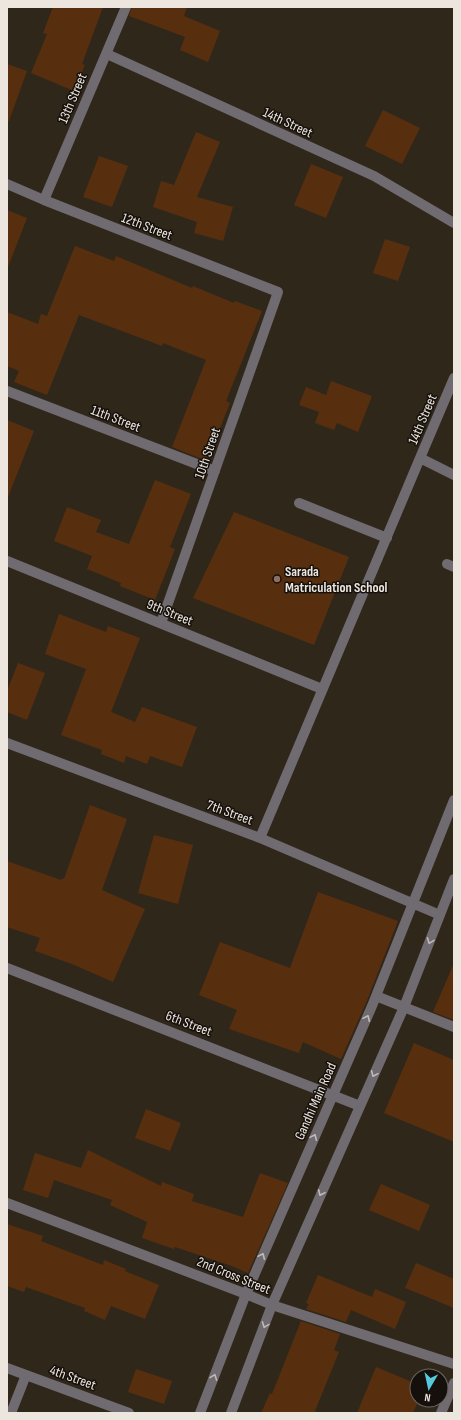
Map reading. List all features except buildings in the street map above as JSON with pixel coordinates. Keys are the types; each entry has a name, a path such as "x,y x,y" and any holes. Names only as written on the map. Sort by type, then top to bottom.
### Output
{"street":[{"name":"13th Street","path":"44,200 126,7"},
{"name":"14th Street","path":"107,54 374,176 454,223"},
{"name":"12th Street","path":"7,184 278,292"},
{"name":"10th Street","path":"161,623 278,292"},
{"name":"14th Street","path":"454,378 420,458 454,475"},
{"name":"11th Street","path":"7,391 215,472"},
{"path":"260,838 420,458"},
{"path":"299,504 386,538"},
{"name":"9th Street","path":"7,561 322,689"},
{"name":"7th Street","path":"7,744 260,838 440,915"},
{"name":"Gandhi Main Road","path":"200,1413 246,1294 376,996 454,800"},
{"path":"231,1413 272,1305 404,1007 454,879"},
{"name":"6th Street","path":"7,968 333,1094 360,1106"},
{"path":"376,996 454,1027"},
{"name":"2nd Cross Street","path":"7,1202 272,1305 454,1364"},
{"name":"4th Street","path":"7,1368 129,1413"},
{"path":"11,1413 26,1375"},
{"path":"441,1413 454,1383"}],"place":[{"name":"Sarada Matriculation School","path":"277,579"}]}
